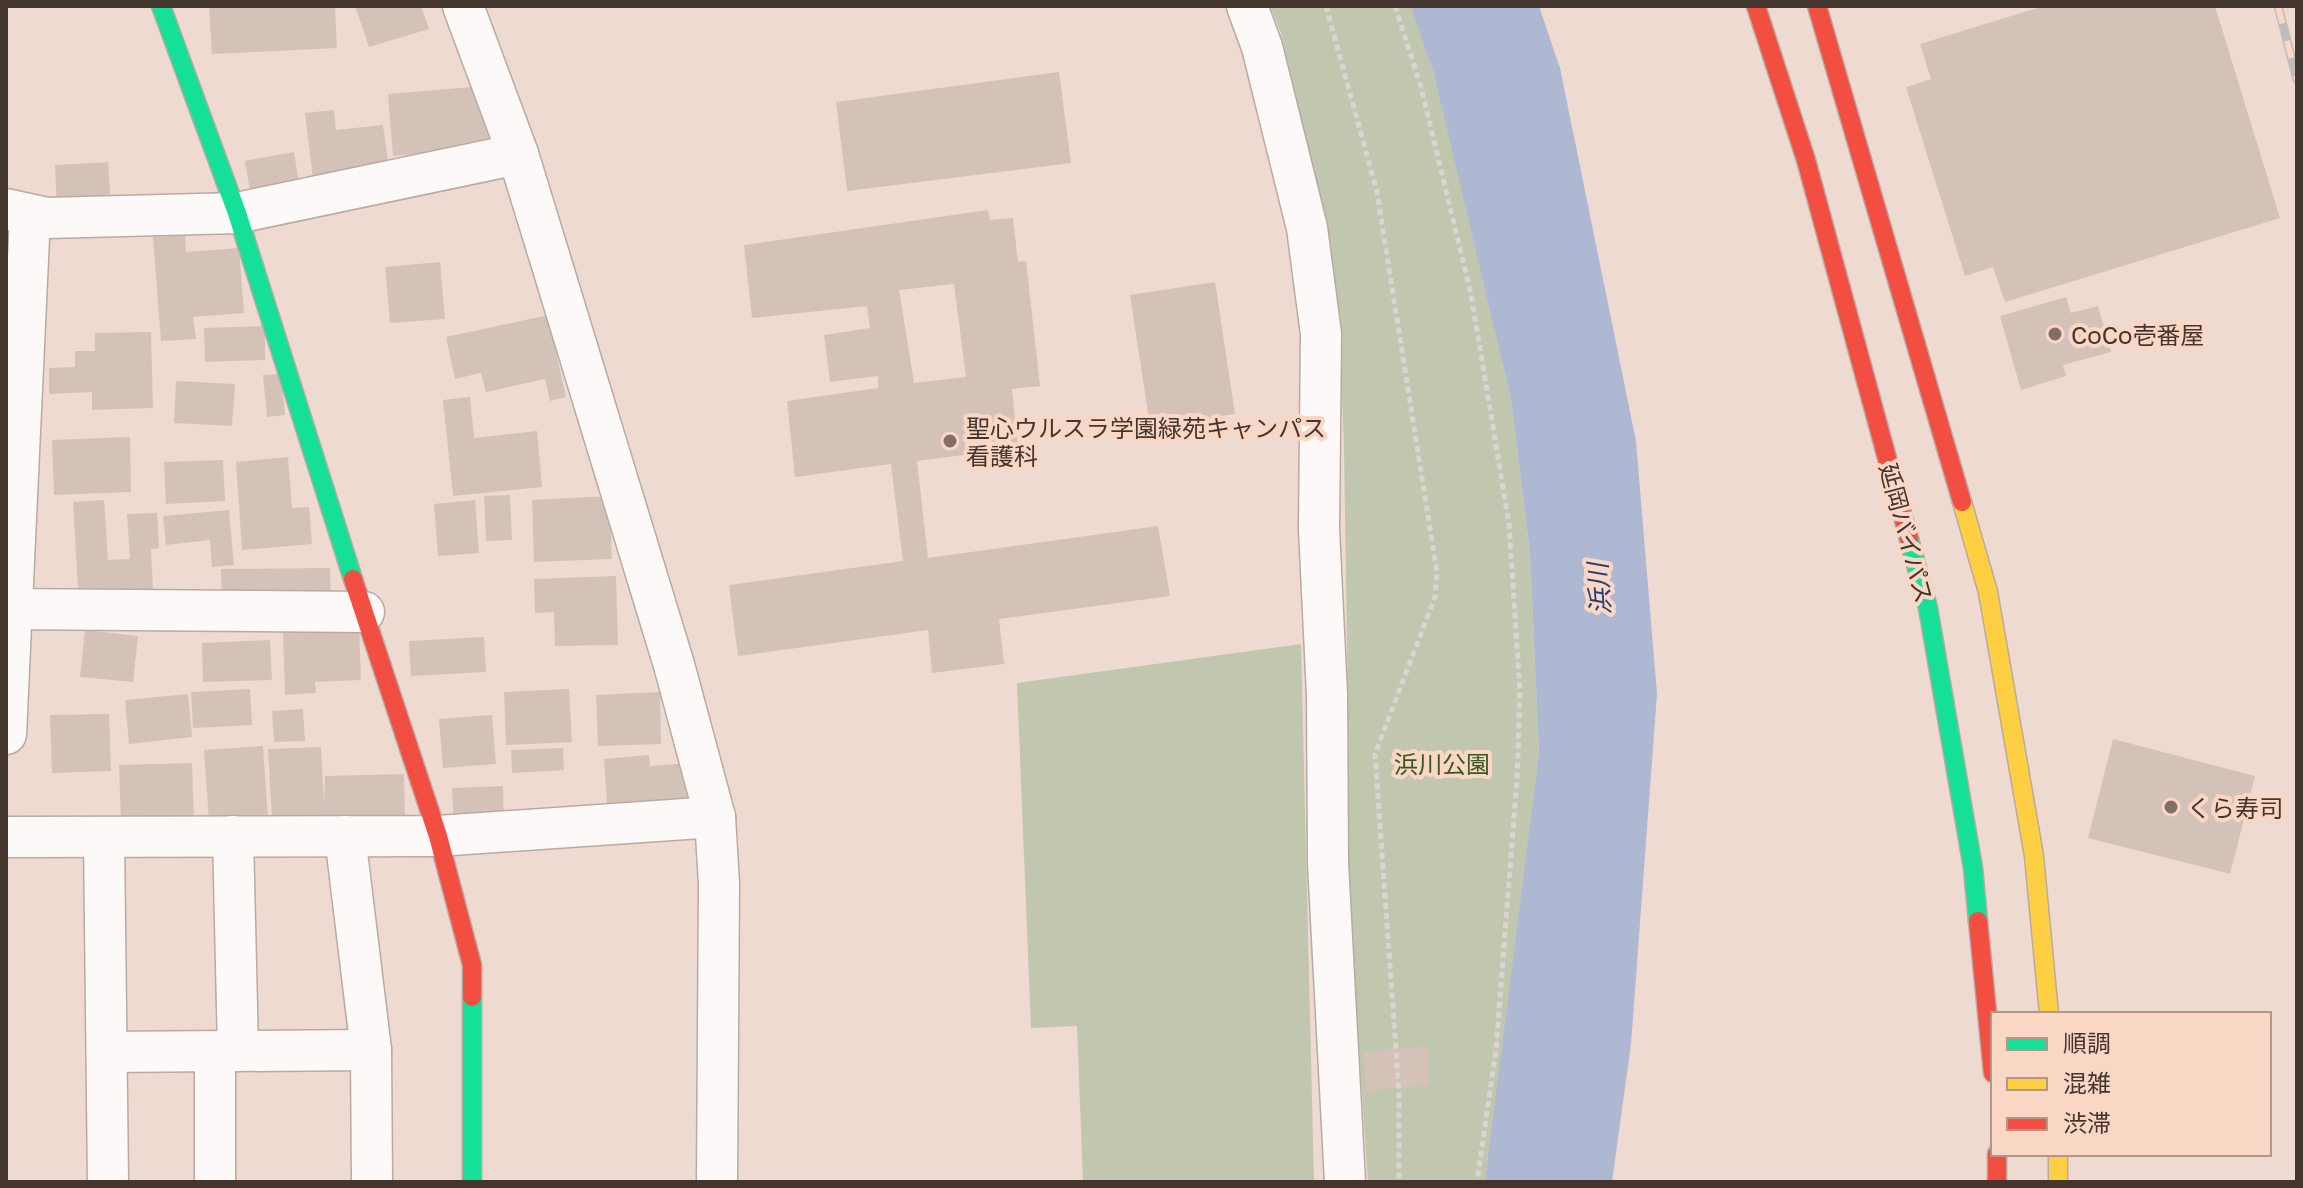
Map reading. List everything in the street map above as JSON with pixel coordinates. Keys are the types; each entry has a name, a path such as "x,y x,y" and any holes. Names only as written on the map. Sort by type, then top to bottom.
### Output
{"main road":[{"path":"161,6 237,213 438,836 472,965 472,1182"},
{"name":"延岡バイパス","path":"1756,6 1806,160 1928,608 1973,868 1991,1052"},
{"path":"1817,6 1988,592 2034,856 2049,1012"},
{"path":"1997,1156 1997,1182"},
{"path":"2058,1156 2058,1182"}],"street":[{"path":"463,6 518,154 674,665 715,817 719,884 717,1182"},
{"path":"1247,6 1262,47 1307,228 1321,334 1319,529 1327,695 1328,863 1345,1182"},
{"path":"6,734 18,212 47,218 237,213 518,154"},
{"path":"9,610 364,612"},
{"path":"6,837 438,836 715,817"},
{"path":"215,1182 226,1052 233,836"},
{"path":"345,836 371,1050 372,1182"},
{"path":"104,837 108,1182"},
{"path":"107,1052 371,1050"}],"path":[{"path":"1326,6 1377,192 1437,573 1435,597 1375,754 1399,1093 1399,1182"},
{"path":"1395,6 1421,87 1471,294 1509,524 1520,692 1517,779 1496,1049 1477,1182"}],"green space":[{"name":"浜川公園","path":"1270,6 1413,6 1440,94 1511,399 1530,554 1539,754 1503,1133 1494,1182 1368,1182 1346,856 1348,711 1339,324 1325,222 1281,33"},
{"path":"1301,644 1314,1182 1083,1182 1077,1026 1031,1028 1017,683"}],"water":[{"name":"浜川","path":"1411,6 1539,6 1560,68 1636,441 1657,694 1631,1044 1612,1182 1485,1182 1539,754 1530,554 1511,399 1434,74"}],"building":[{"path":"209,6 335,6 337,48 212,54"},
{"path":"355,6 421,6 429,29 369,47"},
{"path":"2044,6 2215,6 2280,218 2005,302 1993,267 1965,276 1906,87 1931,79 1920,44"},
{"path":"1059,72 1071,163 847,191 836,102"},
{"path":"484,86 489,148 393,156 388,94"},
{"path":"334,110 336,130 383,125 389,169 313,178 305,113"},
{"path":"294,152 301,195 252,204 245,161"},
{"path":"108,162 111,208 57,210 55,165"},
{"path":"988,210 990,220 1013,218 1018,262 1026,261 1040,386 1012,389 1018,448 917,461 928,558 1158,526 1170,596 999,619 1004,664 932,673 928,630 738,656 729,585 903,561 891,464 795,477 787,401 878,388 878,376 830,382 824,335 870,328 867,306 752,318 744,245","holes":["954,284 966,377 914,383 899,290"]},
{"path":"185,235 186,252 239,248 244,313 193,317 196,339 161,341 153,237"},
{"path":"440,262 445,319 390,323 385,267"},
{"path":"1215,282 1235,414 1150,426 1130,295"},
{"name":"CoCo壱番屋","path":"2066,297 2071,313 2098,306 2111,352 2063,365 2066,376 2021,390 2000,316"},
{"path":"548,315 566,397 550,401 545,379 486,392 481,373 455,379 446,337"},
{"path":"265,326 265,360 205,362 204,328"},
{"path":"151,332 153,408 92,410 92,392 49,394 49,368 75,367 75,351 95,351 95,333"},
{"path":"281,374 285,415 267,417 263,375"},
{"path":"176,381 235,384 232,426 174,423"},
{"path":"470,397 474,438 537,431 542,487 453,496 443,400"},
{"path":"130,437 131,492 54,495 52,440"},
{"path":"288,457 292,508 309,507 312,544 242,550 236,462"},
{"path":"223,460 225,501 166,504 164,462"},
{"path":"510,495 512,540 486,541 484,496"},
{"path":"609,496 612,559 534,562 532,500"},
{"path":"104,500 108,560 130,559 127,514 157,513 159,548 151,549 153,590 131,592 79,605 73,502"},
{"path":"475,500 479,553 438,556 434,504"},
{"path":"229,510 234,565 212,567 210,540 166,545 163,516"},
{"path":"330,568 331,606 222,607 221,569"},
{"path":"616,576 618,645 555,646 554,612 535,613 534,579"},
{"path":"359,625 361,680 315,682 316,693 285,695 283,629"},
{"path":"85,630 138,636 133,682 80,677"},
{"path":"484,637 486,672 411,676 409,641"},
{"path":"270,640 272,680 203,682 202,643"},
{"path":"250,689 252,725 193,728 191,692"},
{"path":"569,689 572,742 506,745 504,692"},
{"path":"660,692 661,744 598,746 596,695"},
{"path":"188,694 192,737 129,744 125,700"},
{"path":"303,709 305,741 274,742 272,711"},
{"path":"109,714 111,771 52,773 50,715"},
{"path":"492,715 496,764 443,768 439,719"},
{"name":"くら寿司","path":"2113,739 2255,776 2230,874 2088,838"},
{"path":"263,746 268,819 209,822 204,750"},
{"path":"321,747 324,803 325,776 404,774 405,823 325,825 325,816 272,818 268,749"},
{"path":"563,748 564,770 512,773 511,750"},
{"path":"649,755 650,766 690,763 693,810 608,816 604,759"},
{"path":"192,763 194,823 121,825 119,765"},
{"path":"503,786 504,829 454,830 452,788"},
{"path":"1427,1046 1430,1085 1367,1091 1363,1052"}],"railway":[{"path":"2278,6 2297,80"}],"traffic: fast":[{"path":"161,6 237,213 353,579"},
{"path":"1909,539 1928,608 1973,868 1978,921"},
{"path":"472,997 472,1182"}],"traffic: slow":[{"path":"1962,502 1988,592 2034,856 2049,1012"},
{"path":"2058,1156 2058,1182"}],"traffic: jam":[{"path":"1756,6 1806,160 1909,539"},
{"path":"1817,6 1962,502"},
{"path":"353,579 438,836 472,965 472,997"},
{"path":"1978,921 1991,1053"},
{"path":"1997,1156 1997,1182"}],"place":[{"name":"CoCo壱番屋","path":"2055,334"},
{"name":"聖心ウルスラ学園緑苑キャンパス 看護科","path":"950,441"},
{"name":"くら寿司","path":"2171,807"}]}
